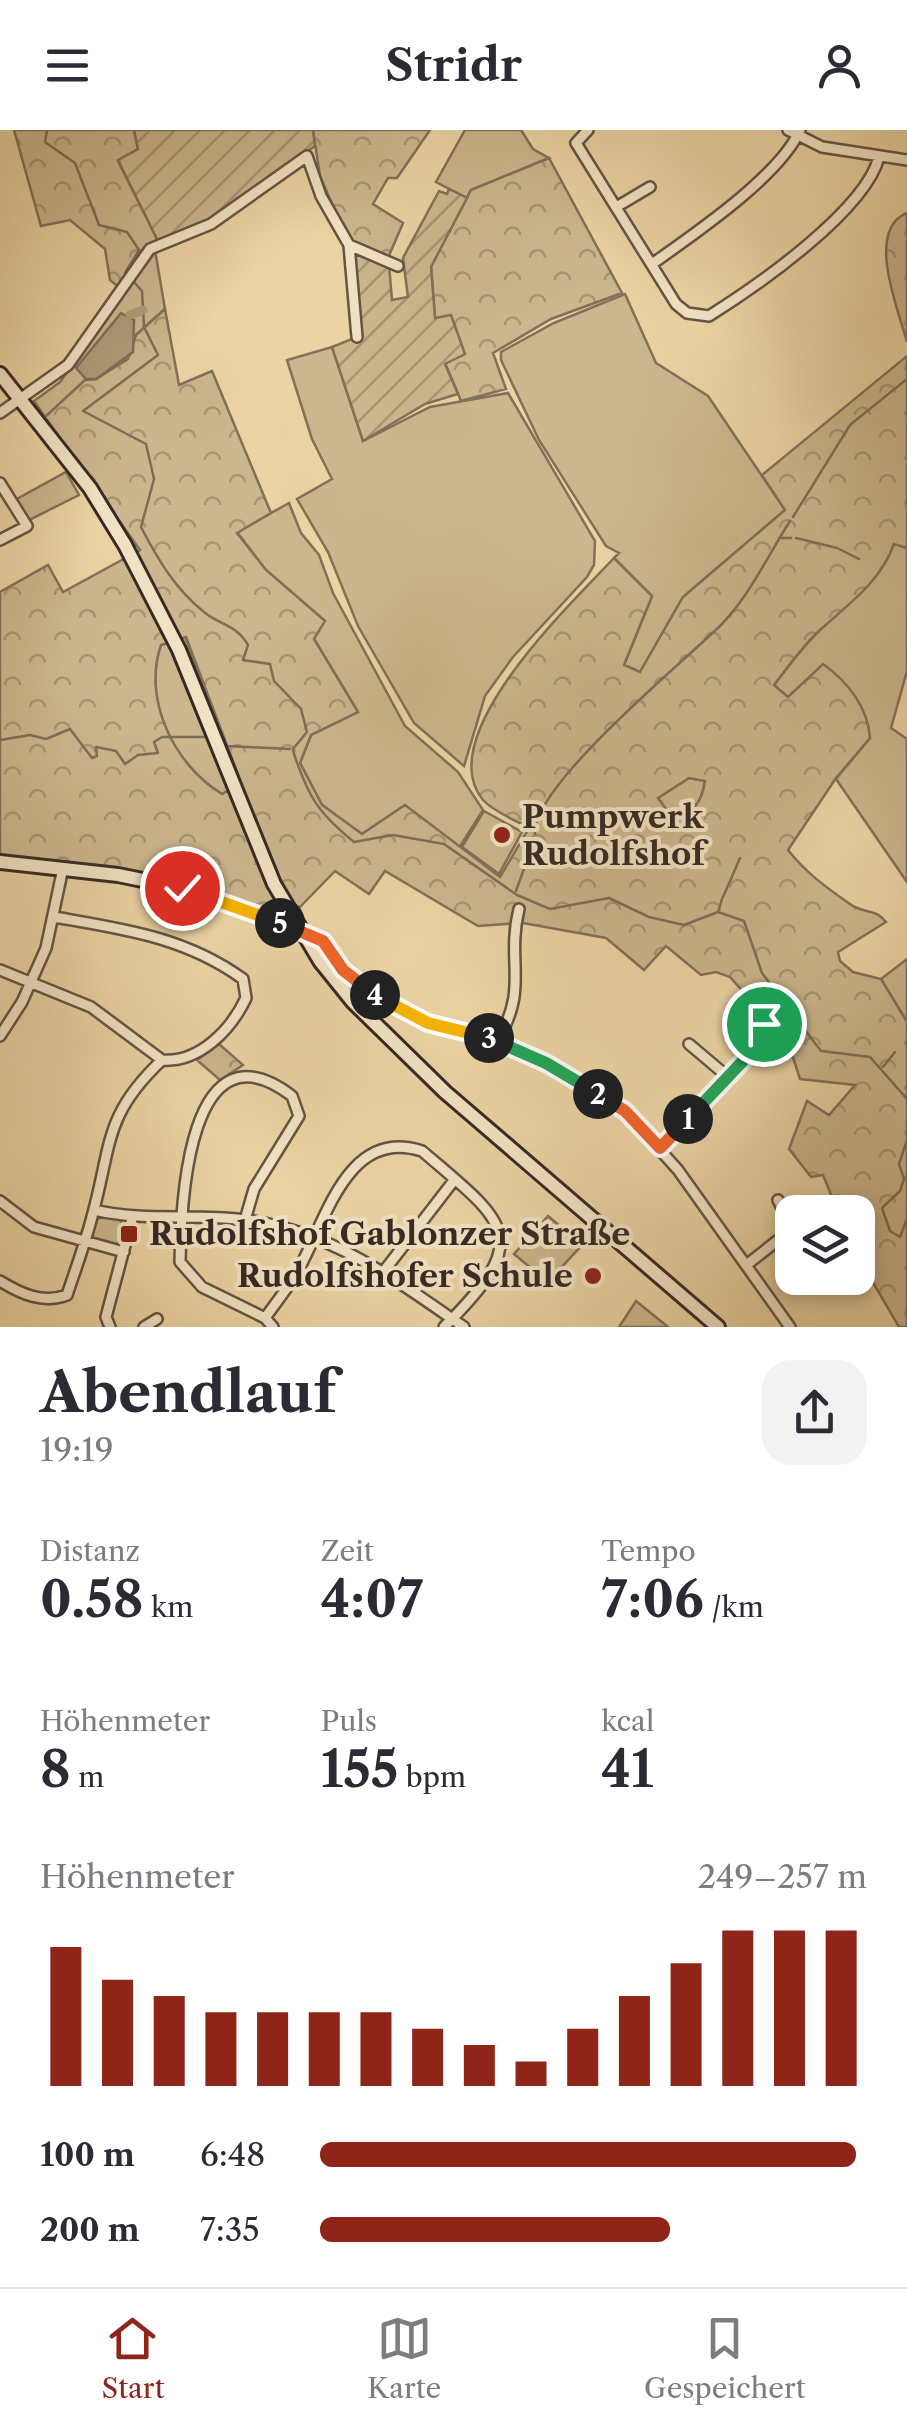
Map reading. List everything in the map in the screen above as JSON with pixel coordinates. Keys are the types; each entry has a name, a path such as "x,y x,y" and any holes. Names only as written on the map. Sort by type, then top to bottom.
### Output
{"main road":[{"path":"0,375 90,488 127,548 179,650 245,817 300,930 353,1002 445,1092 718,1327"},
{"path":"0,862 182,888 300,930"}],"street":[{"path":"588,130 576,140 676,304 688,312 709,316 842,215 865,187 879,157"},
{"path":"788,130 822,148 907,160"},
{"path":"652,264 716,219 799,133"},
{"path":"0,413 68,365 150,249 211,224 306,156 328,211 349,245 358,337"},
{"path":"618,206 650,187"},
{"path":"349,245 398,266"},
{"path":"0,483 27,526 0,540"},
{"path":"0,1036 33,981 54,917 63,868"},
{"path":"498,1039 516,1007 511,940 519,908"},
{"path":"0,970 91,1007 162,1060 188,1059 224,1030 246,998 242,979 211,956 165,937 54,917"},
{"path":"300,930 323,941 343,970 363,988 407,1013 452,1031 498,1039 625,1111 660,1148 748,1263 790,1327"},
{"path":"660,1148 759,1044 764,1016 748,998"},
{"path":"689,1044 728,1077"},
{"path":"0,1281 35,1298 54,1300 66,1295 94,1210 112,1125 133,1088 162,1060"},
{"path":"245,1220 254,1188 299,1116 292,1096 257,1077 230,1082 209,1101 188,1158 180,1220 180,1262 187,1275 269,1323 298,1272 332,1195 377,1151 392,1147 422,1151 491,1214 500,1235 496,1271 448,1323"},
{"path":"384,1271 455,1179"},
{"path":"0,1202 34,1227 124,1252"},
{"path":"94,1210 132,1219 245,1220 314,1235 384,1271 448,1323 464,1327"},
{"path":"110,1327 106,1317 132,1219"},
{"path":"748,1263 775,1242"},
{"path":"144,1327 157,1319"}],"green space":[{"path":"14,130 134,130 138,149 118,161 158,241 120,288 110,280 105,249 70,220 41,226"},
{"path":"134,130 313,130 315,146 210,221 158,241 118,160 138,149"},
{"path":"313,130 430,130 397,178 388,178 373,204 403,223 388,258 348,241 320,176"},
{"path":"465,130 521,130 533,149 549,158 471,190 467,198 436,182"},
{"path":"549,158 622,293 551,319 493,353 506,389 461,401 445,363 464,354 435,318 431,266 471,190"},
{"path":"449,189 467,198 431,267 435,318 451,315 465,354 445,364 458,394 425,404 363,441 332,347 362,335 353,249 389,265 392,300 408,297 403,258 439,191 447,194"},
{"path":"907,213 907,342 886,253 895,222"},
{"path":"155,250 165,309 136,335 133,352 45,417 34,401 60,382"},
{"path":"625,294 656,363 708,396 785,510 683,597 640,672 624,665 652,596 614,558 619,553 606,546 539,440 501,360 501,352 554,323"},
{"path":"165,309 179,385 212,371 271,513 237,533 266,570 325,621 314,639 358,712 311,735 300,763 322,805 362,834 405,805 500,877 529,828 483,800 472,773 475,741 514,671 614,558 652,596 624,665 640,672 683,597 785,510 762,475 907,356 907,548 894,544 872,581 808,642 774,685 788,697 823,664 855,696 868,727 870,738 836,778 788,850 833,892 886,922 838,952 840,961 853,972 881,979 907,1022 907,1327 899,1327 875,1286 875,1195 831,1195 823,1175 811,1177 789,1149 807,1101 829,1115 855,1085 800,1079 788,1042 730,977 716,972 701,975 666,946 644,970 606,938 523,923 478,926 385,871 369,894 335,871 300,907 272,917 128,871 0,855 0,592 48,565 63,592 140,550 45,417 85,380 96,379 128,359 136,335","holes":["186,637 239,777 236,786 222,794 190,766 177,748 159,708 156,666 161,645","689,778 705,781 696,805 674,820 658,798"]},
{"path":"332,347 363,441 430,407 508,393 595,541 594,565 587,577 513,657 485,696 464,766 414,723 358,626 328,552 297,499 332,479 312,439 287,360"},
{"path":"66,472 79,495 27,521 15,500"},
{"path":"289,503 301,533 319,555 333,593 405,726 458,772 483,810 459,848 405,805 362,834 322,805 300,763 311,735 358,712 314,639 324,620 266,570 237,532"},
{"path":"894,543 907,548 907,671 891,728 907,739 907,882 836,779 870,738 788,698 774,685 813,637 872,581"},
{"path":"185,637 239,777 236,786 222,794 205,782 177,749 159,709 156,666 161,645"},
{"path":"689,778 705,781 702,795 692,810 673,820 658,798"},
{"path":"484,811 522,832 499,874 462,847"},
{"path":"907,959 907,1022 881,979"},
{"path":"219,1044 243,1065 220,1080 197,1060"},
{"path":"108,1215 119,1220 124,1231 119,1242 108,1247 97,1242 92,1231 97,1220"},
{"path":"548,1216 582,1245 548,1282 514,1254"},
{"path":"636,1301 668,1327 619,1327"}],"shaded area":[{"path":"121,313 134,320 133,352 96,379 86,379 76,368"}],"waterway":[{"path":"47,130 45,142 75,163 99,225 127,232 139,250 125,273 128,276"},
{"path":"134,282 142,291 144,327 158,355 83,411 146,444 154,479 141,527 184,593 210,617 243,638 248,645 243,660 270,664 274,681 301,709 307,732 293,749"},
{"path":"130,315 143,310"},
{"path":"793,517 850,425 907,379"},
{"path":"535,834 540,813 557,786 614,724 732,613 790,521"},
{"path":"779,538 791,538"},
{"path":"796,538 837,548 859,559"},
{"path":"0,740 30,735 46,739 70,729 92,758 97,756 96,747 116,751 125,764 138,755 158,753 154,742 162,737 205,737"},
{"path":"227,746 290,749"},
{"path":"293,751 315,802 354,842 393,835 444,844 517,895 550,909 609,898 649,917 684,925 718,912 744,921 762,973 821,1051 870,1057 907,1099"},
{"path":"516,891 534,841"},
{"path":"723,897 740,858"},
{"path":"718,912 722,899"},
{"path":"883,1067 895,1052"},
{"path":"907,1124 907,1130"},
{"path":"907,1140 899,1164 904,1179 900,1191 882,1208 890,1231 900,1237 907,1219"}],"place":[{"name":"Pumpwerk Rudolfshof","path":"502,835"},
{"name":"Rudolfshof Gablonzer Straße","path":"129,1234"},
{"name":"Rudolfshofer Schule","path":"593,1276"}],"route":[{"path":"182,888 312,933 363,988 428,1023 498,1039 546,1063 625,1111 660,1148 759,1044 764,1024"}]}
